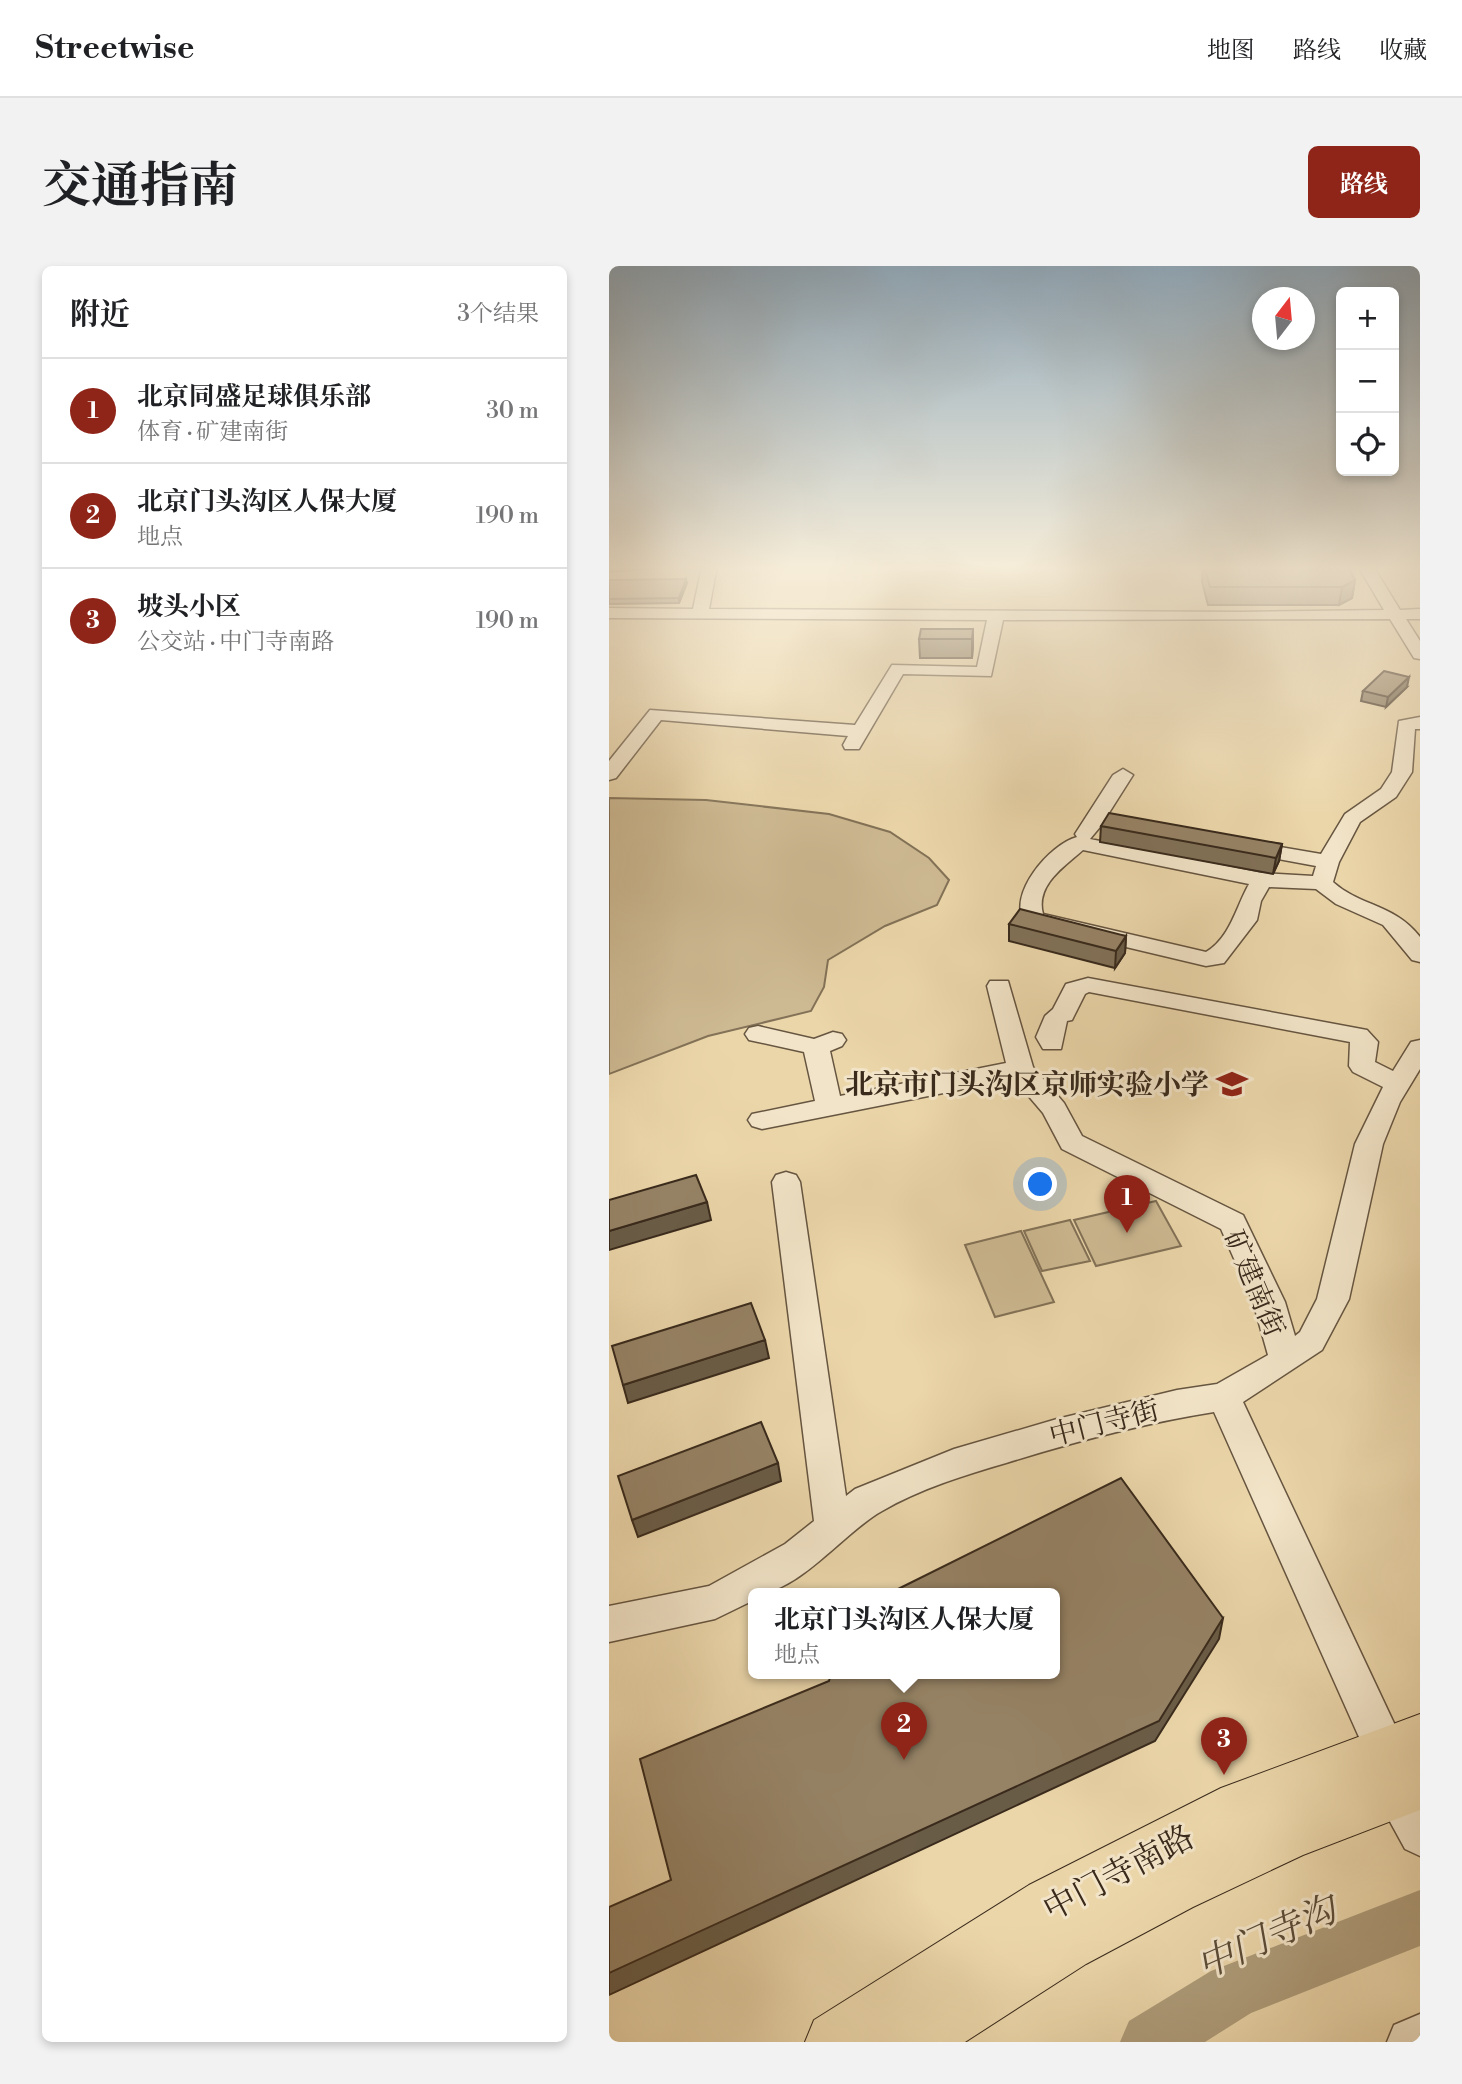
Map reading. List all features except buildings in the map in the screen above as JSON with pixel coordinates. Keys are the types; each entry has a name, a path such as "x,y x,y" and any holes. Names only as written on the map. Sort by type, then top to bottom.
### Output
{"main road":[{"name":"中门寺南路","path":"836,2042 1050,1906 1241,1808 1409,1781"},
{"name":"中门寺南路","path":"911,2042 980,1993 1059,1944 1163,1890 1409,1781"}],"street":[{"path":"609,774 656,714 856,738 898,668 985,672 989,649"},
{"path":"1420,723 1406,725 1402,772 1389,793 1352,818 1325,873 1332,894 1387,918 1403,932 1420,954"},
{"path":"1123,775 1079,843 1041,877 1034,888 1029,910 1033,918 1206,959 1216,958 1246,920 1250,901 1262,880"},
{"path":"1095,820 1163,832"},
{"path":"1218,842 1325,873"},
{"path":"1079,843 1262,880 1325,873"},
{"path":"1052,1043 1049,1037 1057,1016 1063,1015 1069,1006 1075,989 1088,985 1358,1036 1365,1042 1362,1066 1398,1084"},
{"name":"矿建南街","path":"999,986 1020,1069 1054,1109 1072,1142 1233,1222 1269,1302 1286,1360"},
{"path":"758,1034 825,1044 830,1109"},
{"name":"中门寺街","path":"609,1624 715,1602 798,1556 868,1500 954,1464 1057,1433 1177,1404 1224,1397 1286,1360 1311,1341 1333,1299 1369,1144 1398,1084 1420,1048"},
{"path":"762,1120 830,1109 1020,1069"},
{"path":"786,1182 833,1528"},
{"path":"1224,1397 1409,1781"},
{"path":"1411,2042 1420,2038"}],"shaded area":[{"path":"609,798 706,800 829,814 890,832 929,858 949,880 937,905 885,926 828,960 824,987 811,1011 708,1036 609,1074"},
{"path":"1156,1201 1181,1246 1096,1266 1074,1220"},
{"path":"1070,1220 1090,1261 1042,1271 1024,1231"},
{"path":"1021,1231 1054,1302 995,1317 965,1245"}],"waterway":[{"name":"中门寺沟","path":"1150,2042 1232,1992 1420,1918"}],"place":[{"name":"北京市门头沟区京师实验小学","path":"1232,1084"},
{"name":"北京同盛足球俱乐部","path":"1127,1233"},
{"name":"北京门头沟区人保大厦","path":"904,1760"},
{"name":"坡头小区","path":"1224,1775"}]}
